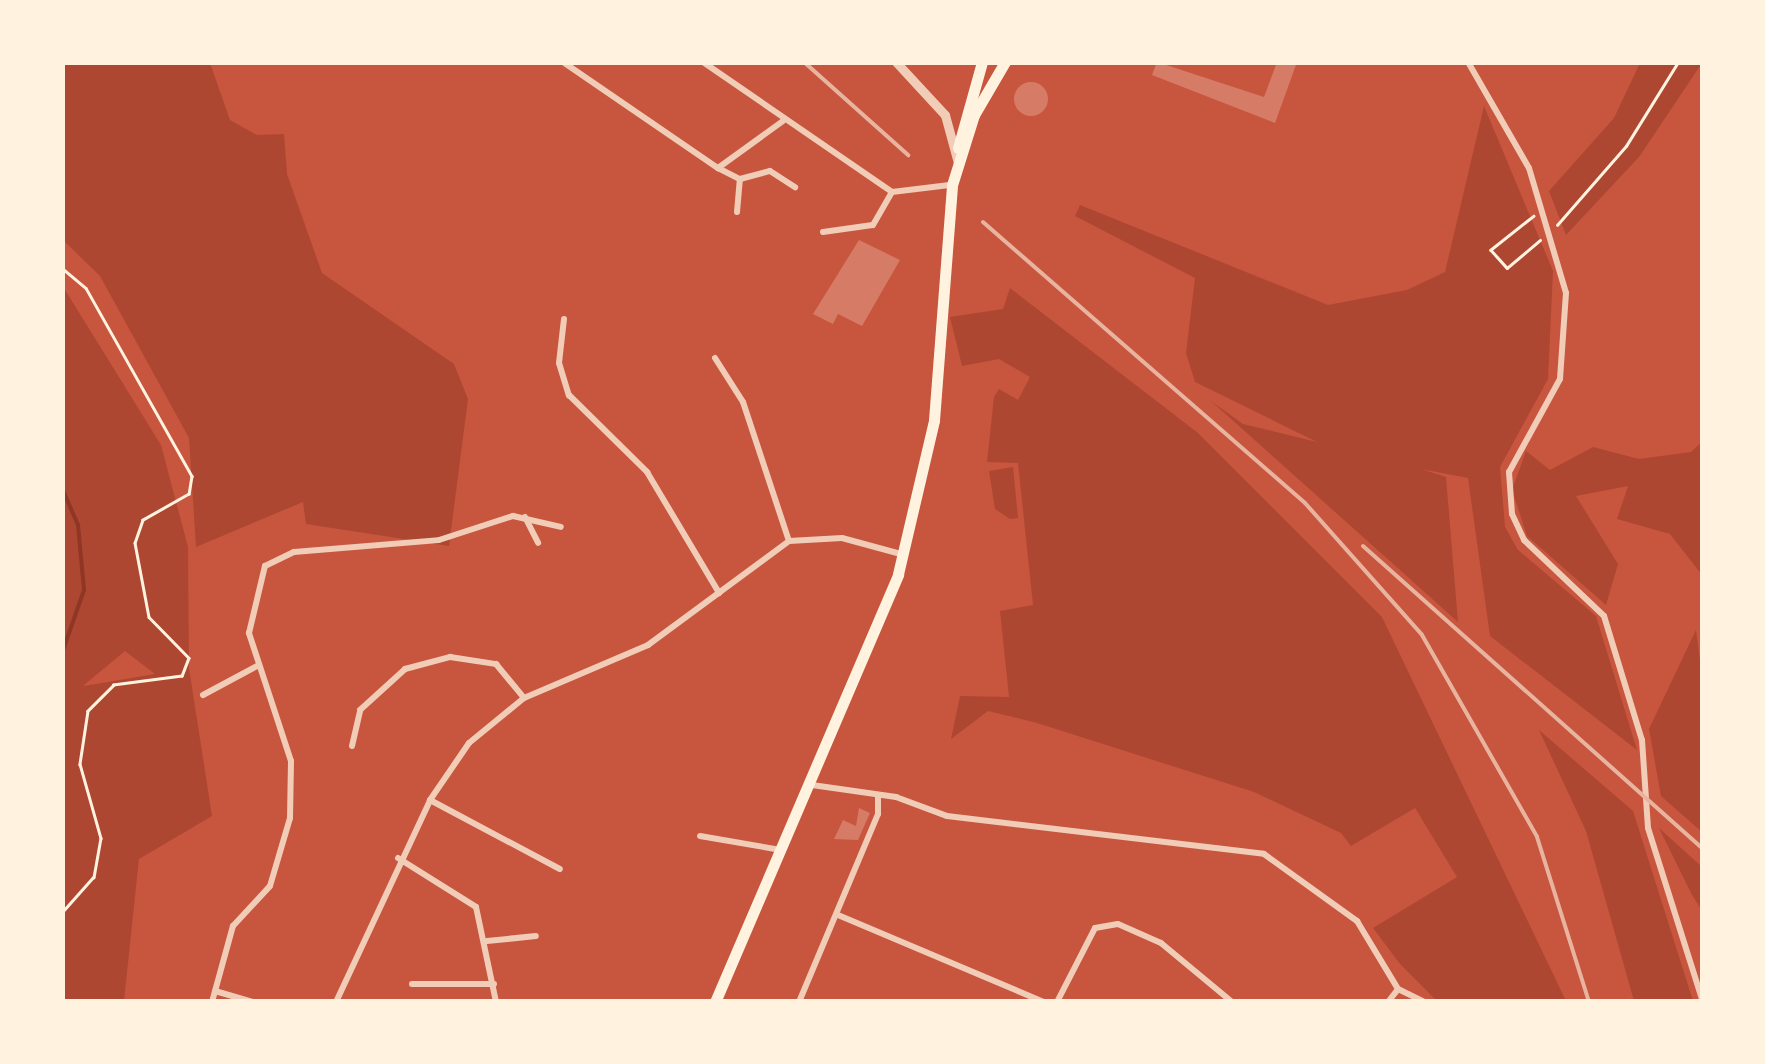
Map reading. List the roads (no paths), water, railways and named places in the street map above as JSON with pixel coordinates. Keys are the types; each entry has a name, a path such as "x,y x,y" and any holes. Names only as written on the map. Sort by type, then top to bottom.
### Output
{"highway":[{"path":"715,1002 870,658 902,555 934,420 952,185 982,62"},
{"path":"958,162 1005,62"}],"street":[{"path":"562,62 718,168 740,179 770,170 795,187"},
{"path":"703,62 783,121 892,192 952,185"},
{"path":"896,62 938,103 958,162"},
{"path":"1468,62 1544,208 1566,294 1560,378 1516,454 1507,494 1524,540 1604,616 1642,740 1648,828 1702,1000"},
{"path":"718,168 783,121"},
{"path":"737,212 740,179"},
{"path":"823,232 873,225 892,192"},
{"path":"564,319 560,364 569,395 647,472 719,593"},
{"path":"715,358 743,402 788,540"},
{"path":"524,516 538,544"},
{"path":"212,1002 233,926 270,886 290,818 291,761 257,666 252,591 278,554 440,540 524,516 561,527"},
{"path":"336,1002 398,858 430,800 469,743 524,698 648,644 788,540 842,538 902,555"},
{"path":"352,746 360,710 405,669 450,658 496,664 524,698"},
{"path":"203,695 257,666"},
{"path":"812,786 878,795 947,816 1264,854 1357,921 1398,989 1425,1002"},
{"path":"800,1002 838,915 878,795"},
{"path":"430,800 560,869"},
{"path":"700,836 782,850"},
{"path":"398,858 467,897 487,941 496,1002"},
{"path":"838,915 1044,1002"},
{"path":"1057,1002 1095,928 1118,924 1161,943 1232,1002"},
{"path":"487,941 536,936"},
{"path":"412,984 494,984"},
{"path":"1388,1002 1398,989"},
{"path":"214,992 253,1002"}],"waterway":[{"path":"62,488 78,525 84,590 62,653"}],"railway":[{"path":"804,62 908,155"},
{"path":"983,222 1305,503 1422,635 1537,837 1589,1002"},
{"path":"1363,546 1702,848"}]}
